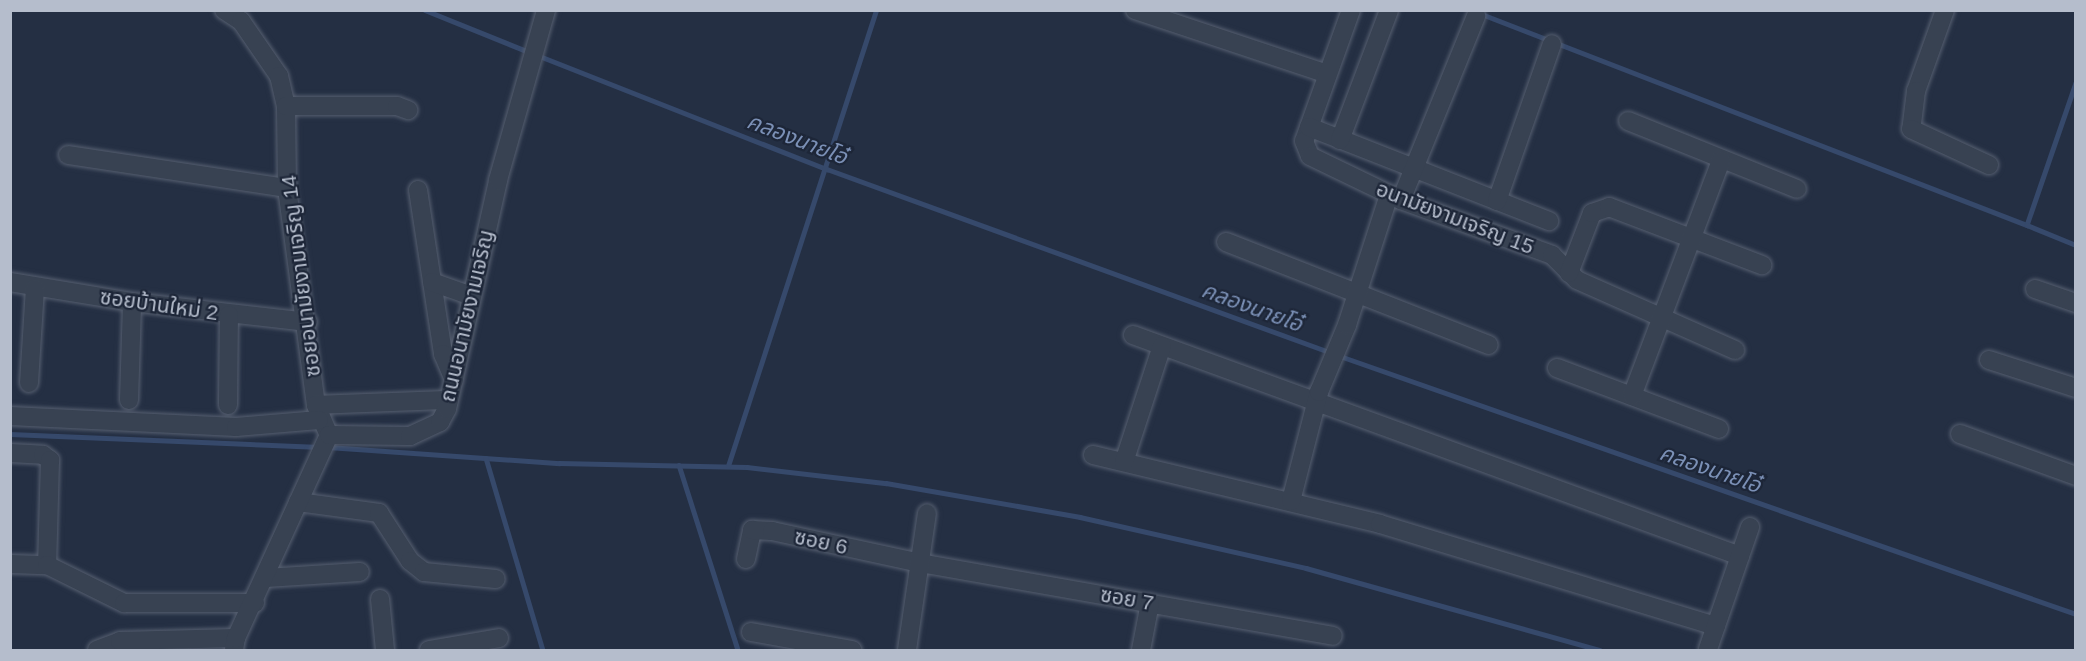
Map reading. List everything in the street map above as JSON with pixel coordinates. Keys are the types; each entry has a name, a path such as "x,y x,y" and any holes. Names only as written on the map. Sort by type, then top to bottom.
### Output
{"street":[{"name":"ซอยอนามัยงามเจริญ 14","path":"224,10 241,21 279,76 286,106 287,188 308,322 318,412 329,436"},
{"name":"ถนนอนามัยงามเจริญ","path":"329,436 410,436 426,431 440,422 454,380 472,296 530,59 546,10"},
{"path":"1135,10 1327,74"},
{"name":"อนามัยงามเจริญ 15","path":"1351,10 1309,127 1304,150 1310,156 1395,197 1552,255 1569,273 1735,350"},
{"path":"1340,140 1389,10"},
{"path":"1945,10 1916,91 1911,129 1989,165"},
{"path":"1291,501 1317,402 1358,293 1395,197 1414,168 1476,16"},
{"path":"1497,201 1552,44"},
{"path":"286,106 397,106 408,110"},
{"path":"1628,121 1797,189"},
{"path":"1309,127 1549,221"},
{"path":"68,155 287,188"},
{"path":"1632,396 1659,316 1721,160"},
{"path":"418,190 443,354 454,380"},
{"path":"1569,273 1592,213 1598,208 1609,207 1691,236 1762,265"},
{"path":"1226,242 1490,345"},
{"name":"ซอยบ้านใหม่ 2","path":"10,282 35,288 132,302 229,315 308,322"},
{"path":"432,282 472,296"},
{"path":"29,383 35,288"},
{"path":"2035,289 2076,303"},
{"path":"129,400 132,302"},
{"path":"228,405 229,315"},
{"path":"1132,335 1740,556"},
{"path":"1124,462 1162,346"},
{"path":"1989,360 2076,388"},
{"path":"1557,368 1719,429"},
{"path":"10,416 236,427 318,412 449,400"},
{"path":"1960,434 2076,476"},
{"path":"97,651 120,641 235,644 329,436"},
{"path":"10,453 43,455 50,460 47,565"},
{"path":"1093,455 1291,501 1618,593 1716,626"},
{"path":"298,502 379,513 410,561 424,572 496,579"},
{"path":"907,651 927,513"},
{"path":"1708,649 1750,527"},
{"name":"ซอย 6","path":"746,559 752,530 772,531 920,563"},
{"name":"ซอย 7","path":"920,563 1333,636"},
{"path":"10,564 47,565 124,603 255,603"},
{"path":"266,578 360,572"},
{"path":"380,599 385,651"},
{"path":"1141,651 1150,603"},
{"path":"751,632 852,651"},
{"path":"429,651 499,638"}],"waterway":[{"name":"คลองนายโอ๋","path":"425,10 529,52"},
{"path":"728,466 876,10"},
{"path":"1479,13 2027,225"},
{"name":"คลองนายโอ๋","path":"537,55 827,169 1332,353"},
{"path":"2076,83 2027,225 2076,245"},
{"name":"คลองนายโอ๋","path":"1340,356 2076,614"},
{"path":"10,434 320,447"},
{"path":"328,447 559,463 747,467 886,483 1080,517 1306,568 1600,650"},
{"path":"486,458 543,650"},
{"path":"679,465 738,650"}]}
